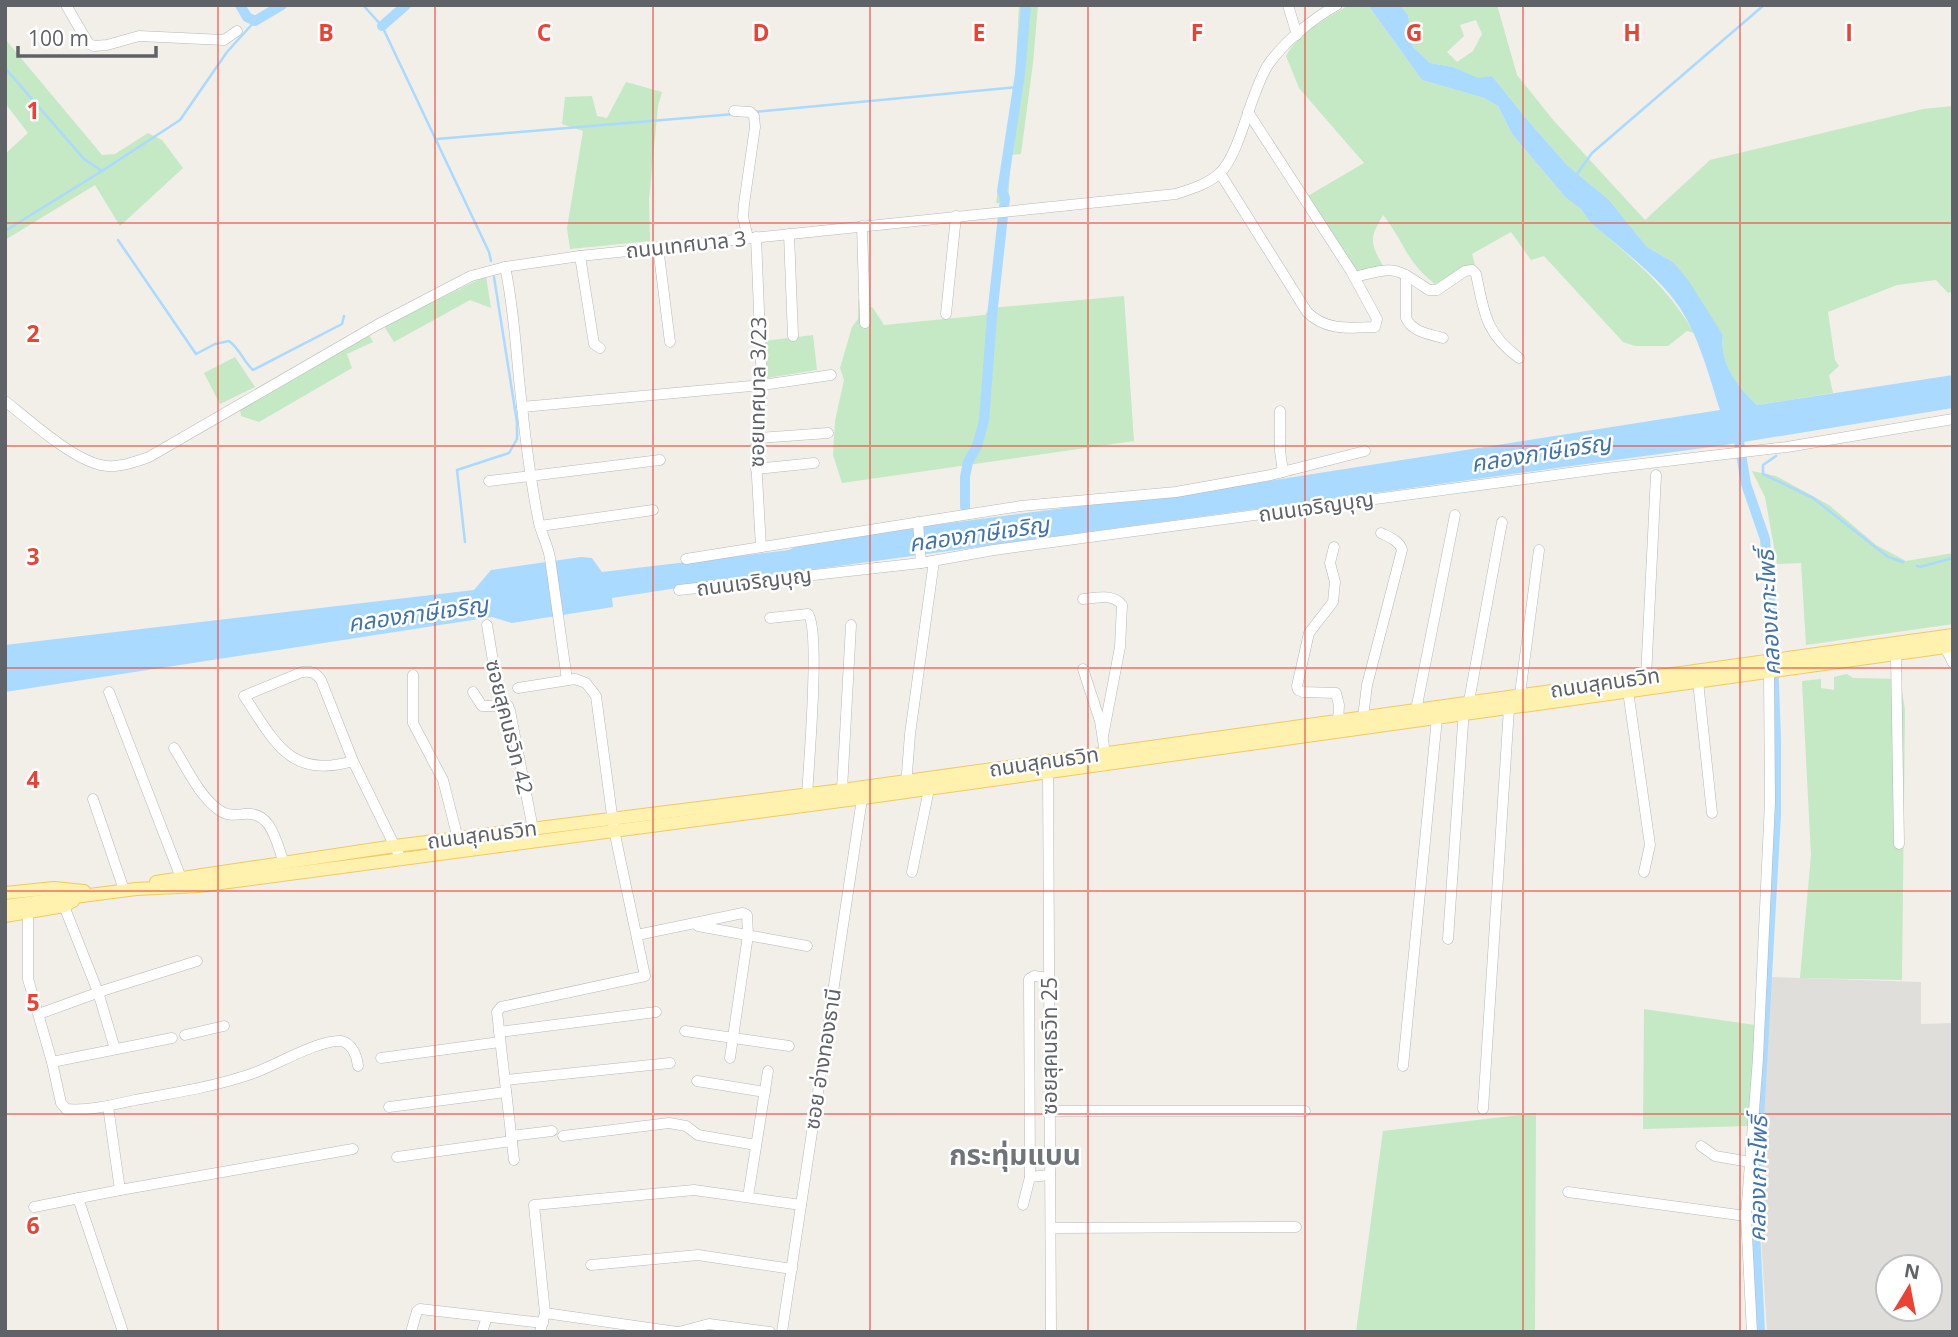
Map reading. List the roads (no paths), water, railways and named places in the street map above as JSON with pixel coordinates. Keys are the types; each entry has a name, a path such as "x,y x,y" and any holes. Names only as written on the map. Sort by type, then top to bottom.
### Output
{"main road":[{"name":"ถนนสุคนธวิท","path":"906,786 929,789 1048,767 1105,753 1466,701 1948,641"},
{"name":"ถนนสุคนธวิท","path":"183,883 284,863 401,859 613,824 1463,715 1896,654 1948,641"},
{"name":"ถนนสุคนธวิท","path":"807,800 842,790 863,793"},
{"name":"ถนนสุคนธวิท","path":"5,906 130,890 156,882 183,883 344,860 394,846 533,829 613,824"},
{"path":"5,893 68,887 79,889 79,898 5,916"}],"street":[{"path":"66,5 89,44 94,46 139,36 224,40 237,31"},
{"path":"1288,5 1297,35"},
{"path":"1248,112 1354,277 1377,319 1375,327 1331,327 1314,319 1220,173 1229,159 1248,112 1267,67 1297,35 1337,5"},
{"name":"ซอยเทศบาล 3/23","path":"734,111 750,112 754,116 755,127 743,217 752,238 762,385 756,469 761,547"},
{"name":"ถนนเทศบาล 3","path":"5,401 83,459 102,466 126,465 149,457 377,325 471,276 505,267 580,256 1176,194 1199,186 1220,173"},
{"path":"946,314 956,216"},
{"path":"862,226 865,323"},
{"path":"789,234 793,336"},
{"path":"659,247 670,342"},
{"path":"580,256 594,344 600,348"},
{"path":"505,267 511,295 532,477 540,526 550,558 567,680"},
{"path":"1354,277 1392,269 1433,291 1465,271 1472,270 1476,274 1485,314 1493,334 1519,358"},
{"path":"1406,275 1408,323 1417,330 1443,338"},
{"path":"522,407 762,385 831,375"},
{"path":"1280,411 1283,472"},
{"name":"ถนนเจริญบุญ","path":"679,590 921,560 934,561 1007,548 1787,447 1953,419"},
{"path":"757,438 828,433"},
{"path":"686,559 1048,502 1176,492 1283,472 1366,451"},
{"path":"489,481 660,460"},
{"path":"756,469 814,463"},
{"path":"1646,677 1656,475"},
{"path":"540,526 653,510"},
{"path":"1416,710 1455,515"},
{"path":"1448,939 1463,715 1502,522"},
{"path":"918,524 921,560"},
{"path":"1363,717 1372,664 1402,550 1401,545 1381,533"},
{"path":"1334,547 1330,564 1335,582 1333,602 1308,632 1297,686 1298,690 1303,692 1336,693 1339,705 1338,721"},
{"path":"1520,694 1539,550"},
{"path":"906,786 910,734 934,561"},
{"path":"1083,599 1111,597 1122,604 1120,648 1103,736"},
{"path":"770,618 808,614 811,618 813,647 807,800"},
{"name":"ซอยสุคนธวิท 42","path":"487,625 499,697 508,706 533,829"},
{"path":"842,790 851,625"},
{"path":"1948,641 1953,663"},
{"path":"1896,654 1899,844"},
{"path":"1083,669 1103,736 1105,753"},
{"path":"353,761 313,766 291,758 244,696 302,672 310,671 316,674 321,680 353,761 401,859"},
{"path":"1752,1332 1746,1216 1770,802 1769,671"},
{"path":"414,675 413,723 443,780 458,839"},
{"path":"514,1160 497,1012 501,1007 645,976 613,824 596,696 582,681 567,680 517,688"},
{"path":"1698,681 1712,813"},
{"path":"1628,691 1650,845 1644,872"},
{"path":"109,692 183,883"},
{"path":"473,692 482,706 508,706"},
{"path":"1483,1109 1509,708"},
{"path":"1403,1066 1437,718"},
{"path":"174,748 208,800 217,809 226,814 253,813 262,816 272,829 284,863"},
{"name":"ซอยสุคนธวิท 25","path":"1048,767 1051,1332"},
{"path":"912,872 929,789"},
{"name":"ซอย อ่างทองธานี","path":"782,1332 863,793"},
{"path":"93,799 130,890"},
{"path":"79,898 98,992 115,1049"},
{"path":"28,912 28,979 61,1103 66,1109 107,1106 208,1087 252,1074 320,1045 338,1041 351,1047 358,1066"},
{"path":"637,935 745,913 748,935 730,1058"},
{"path":"691,925 807,946"},
{"path":"39,1014 197,961"},
{"path":"1023,1205 1030,1177 1029,979 1034,976 1049,978"},
{"path":"381,1058 656,1012"},
{"path":"185,1035 224,1026"},
{"path":"685,1031 789,1046"},
{"path":"52,1062 172,1038"},
{"path":"505,1080 670,1063"},
{"path":"748,1197 768,1071"},
{"path":"697,1082 765,1092"},
{"path":"389,1107 506,1092"},
{"path":"107,1106 120,1190"},
{"path":"1050,1111 1306,1111"},
{"path":"563,1136 669,1123 686,1126 698,1135 756,1145"},
{"path":"397,1157 552,1131"},
{"path":"1701,1146 1715,1156 1750,1162"},
{"path":"34,1207 353,1149"},
{"path":"1030,1177 1050,1175"},
{"path":"542,1323 534,1205 681,1190 802,1205"},
{"path":"1568,1192 1746,1216"},
{"path":"78,1198 123,1332"},
{"path":"1051,1228 1296,1227"},
{"path":"591,1265 698,1255 792,1269"},
{"path":"411,1332 416,1311 420,1309 542,1323 678,1332 709,1324 770,1332"},
{"path":"482,1332 487,1317"}],"water":[{"name":"คลองภาษีเจริญ","path":"1368,5 1400,5 1408,15 1413,47 1430,63 1453,67 1478,78 1492,76 1568,166 1609,200 1647,247 1673,262 1688,280 1723,335 1724,355 1731,374 1757,405 1953,375 1953,408 1725,445 671,589 612,598 613,607 512,623 492,617 5,692 5,645 474,590 491,570 581,557 592,558 602,572 789,550 805,542 1262,482 1720,410 1693,332 1671,296 1649,273 1589,221 1581,209 1566,198 1512,134 1498,106 1484,98 1422,80"}],"waterway":[{"path":"240,5 247,17 255,21 282,5"},
{"path":"363,5 382,26 491,261"},
{"path":"382,26 406,5"},
{"path":"965,507 968,462 977,446 984,421 1005,198 1002,191 1020,74 1026,5"},
{"path":"1577,174 1592,153 1764,5"},
{"path":"5,68 84,159 102,171 180,120 227,52 255,21"},
{"path":"754,112 1018,87"},
{"path":"437,139 734,114"},
{"path":"5,231 102,171"},
{"path":"118,240 196,354 215,344 229,341 253,370 342,324 344,316"},
{"path":"465,542 457,470 509,453 517,439 517,422 494,277"},
{"name":"คลองเกาะโพธิ์","path":"1737,430 1746,484 1765,539 1772,626 1776,740 1776,814 1754,1210 1760,1332"},
{"path":"1776,456 1763,465 1763,474 1813,498 1888,557 1903,562"},
{"path":"1917,566 1953,558"}],"district":[{"name":"กระทุ่มแบน","path":"1015,1155"}]}
